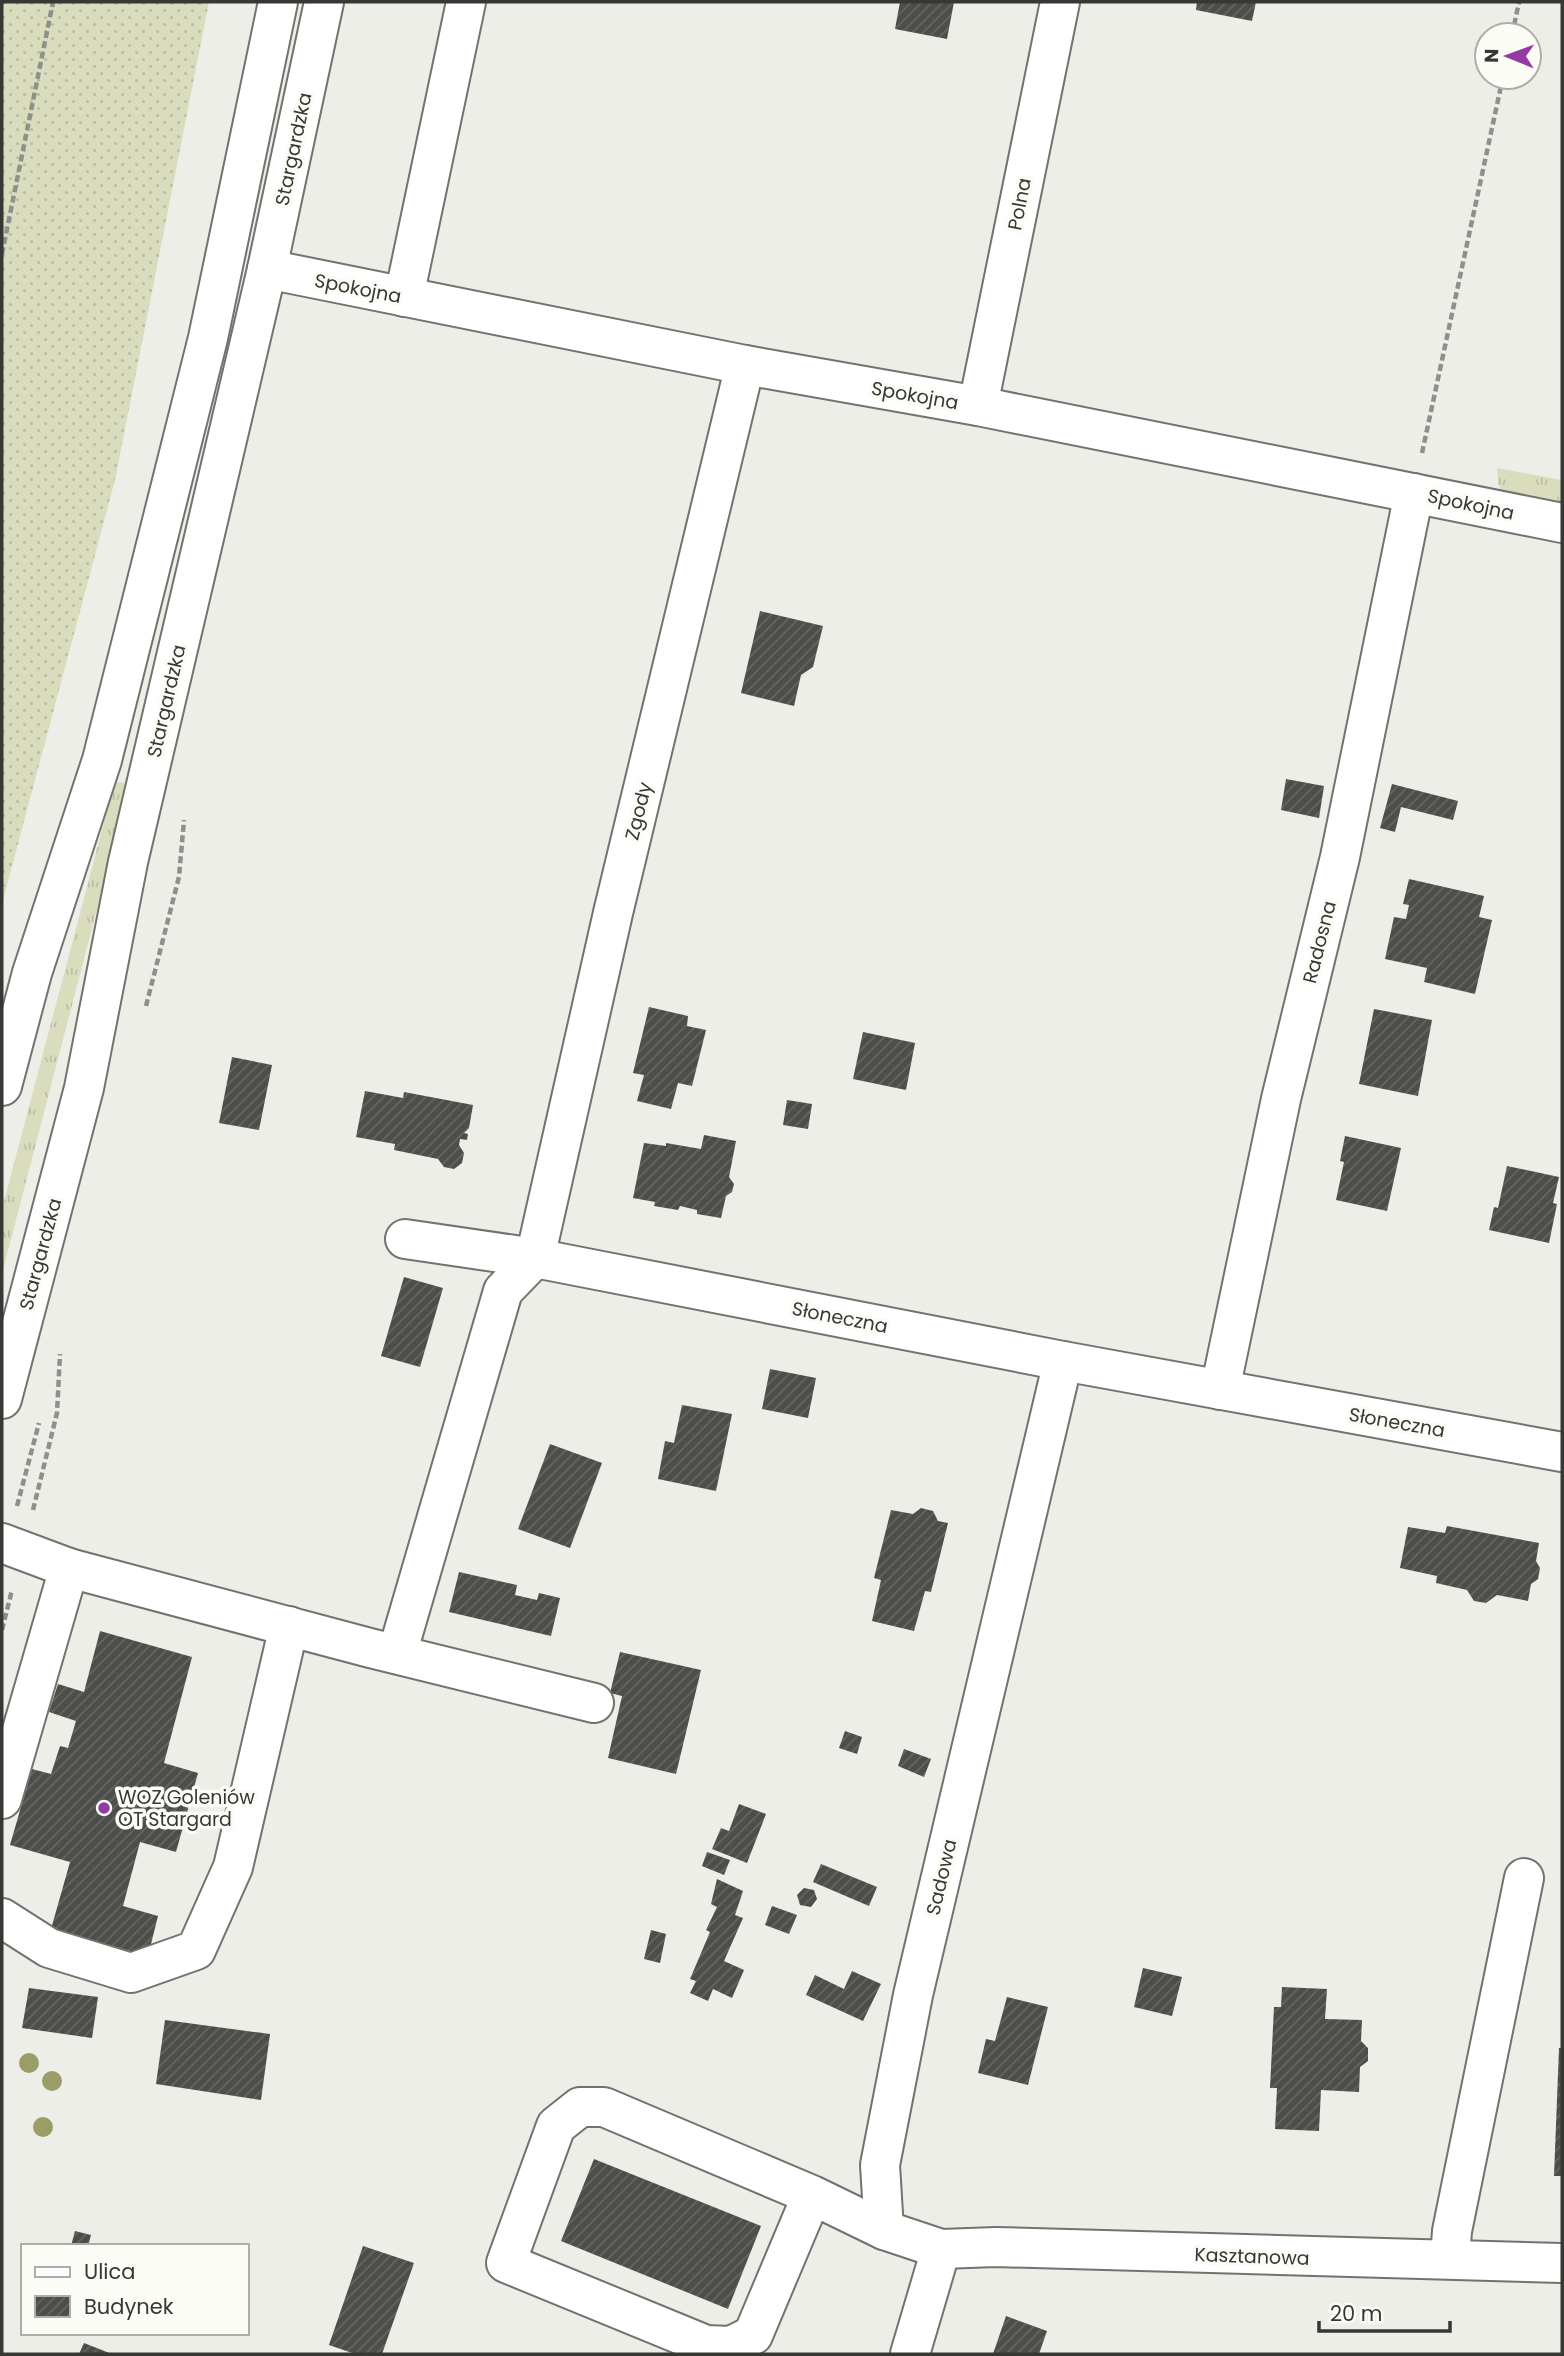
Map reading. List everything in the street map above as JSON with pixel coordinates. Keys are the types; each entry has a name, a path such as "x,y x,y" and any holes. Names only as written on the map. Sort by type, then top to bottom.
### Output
{"street":[{"path":"2,1086 32,973 103,760 208,338 278,2"},
{"name":"Stargardzka","path":"2,1399 84,1088 131,849 267,269 324,2"},
{"path":"404,298 466,2"},
{"name":"Polna","path":"978,406 1060,2"},
{"name":"Spokojna","path":"267,269 745,365 978,406 1562,523"},
{"name":"Zgody","path":"536,1258 613,914 745,365"},
{"name":"Radosna","path":"1220,1390 1281,1099 1340,857 1414,493"},
{"name":"Słoneczna","path":"405,1239 536,1258 1220,1390 1562,1452"},
{"path":"397,1654 503,1292 536,1258"},
{"name":"Sadowa","path":"884,2230 880,2165 913,1995 1063,1360"},
{"path":"4,1544 69,1568 594,1703"},
{"path":"2,1799 69,1568"},
{"path":"2,1918 49,1948 131,1973 196,1950 233,1867 289,1626"},
{"path":"1450,2259 1452,2231 1524,1878"},
{"path":"812,2195 753,2335 731,2346 706,2345 506,2263 556,2126 580,2107 604,2107 812,2195 884,2230 941,2249 910,2354"},
{"name":"Kasztanowa","path":"941,2249 996,2247 1272,2257 1562,2263"}],"path":[{"path":"2,254 53,2"},
{"path":"1515,21 1520,2"},
{"path":"1414,493 1500,91"},
{"path":"52,1356 56,1345"},
{"path":"4,1544 41,1417"}],"green space":[{"path":"2,2 209,2 115,480 2,904"},
{"path":"1497,468 1562,480 1562,507 1503,495 1498,483"},
{"path":"117,782 125,783 128,790 2,1274 2,1209 113,788"}],"building":[{"path":"900,2 954,2 947,39 895,29"},
{"path":"1197,2 1256,2 1252,21 1196,10"},
{"path":"760,611 823,626 813,667 801,675 794,706 741,693"},
{"path":"1286,779 1324,786 1319,818 1281,810"},
{"path":"1392,784 1458,801 1453,820 1401,807 1395,832 1380,828"},
{"path":"1409,879 1484,896 1479,917 1492,920 1475,994 1424,982 1427,968 1385,959 1394,917 1406,919 1409,905 1403,904"},
{"path":"649,1007 688,1016 687,1026 706,1030 692,1086 678,1083 671,1109 637,1101 644,1075 633,1073"},
{"path":"1374,1009 1432,1020 1418,1096 1359,1084"},
{"path":"863,1032 915,1043 906,1090 853,1079"},
{"path":"232,1057 272,1065 259,1130 219,1123"},
{"path":"365,1091 403,1098 404,1092 473,1105 469,1128 464,1133 468,1134 467,1140 460,1139 459,1145 464,1153 462,1163 454,1169 444,1167 438,1159 394,1150 395,1144 356,1137"},
{"path":"787,1100 812,1104 808,1129 783,1125"},
{"path":"704,1135 736,1141 729,1177 734,1184 732,1192 726,1196 721,1218 697,1214 697,1210 680,1206 678,1210 654,1206 655,1202 633,1198 644,1143 666,1146 666,1143 701,1149"},
{"path":"1345,1136 1401,1148 1387,1211 1336,1200 1344,1162 1340,1161"},
{"path":"1507,1166 1559,1177 1549,1243 1489,1230 1494,1207 1498,1208"},
{"path":"404,1277 443,1288 420,1367 381,1356"},
{"path":"770,1369 816,1378 808,1418 762,1409"},
{"path":"682,1405 732,1414 716,1491 658,1479 665,1441 674,1443"},
{"path":"550,1444 602,1463 570,1548 518,1529"},
{"path":"921,1508 933,1511 938,1521 948,1523 931,1592 925,1591 914,1631 872,1621 881,1580 874,1578 891,1510 913,1514"},
{"path":"1447,1526 1539,1543 1536,1561 1540,1568 1538,1579 1531,1584 1528,1601 1497,1595 1486,1603 1474,1601 1467,1590 1436,1583 1437,1576 1400,1568 1408,1527 1445,1533"},
{"path":"459,1572 517,1585 515,1595 537,1600 539,1593 560,1598 551,1636 449,1612"},
{"name":"WOZ Goleniów OT Stargard","path":"100,1631 192,1657 164,1763 198,1773 176,1852 140,1842 123,1906 158,1916 148,1956 51,1929 70,1862 10,1845 32,1769 51,1774 60,1746 68,1748 76,1721 49,1712 58,1684 84,1692"},
{"path":"620,1652 701,1670 676,1774 608,1758 622,1696 610,1693"},
{"path":"845,1731 862,1737 857,1754 839,1748"},
{"path":"904,1749 931,1759 924,1777 898,1766"},
{"path":"739,1804 766,1814 747,1863 712,1849 721,1828 729,1831"},
{"path":"707,1852 730,1860 724,1875 702,1866"},
{"path":"821,1864 877,1887 869,1906 813,1882"},
{"path":"717,1879 743,1891 735,1915 743,1918 724,1961 744,1970 732,1998 713,1989 708,2001 690,1993 696,1981 690,1979 710,1932 706,1930 717,1907 711,1904"},
{"path":"804,1888 814,1890 817,1899 811,1907 800,1905 797,1895"},
{"path":"772,1906 797,1915 789,1934 765,1925"},
{"path":"651,1930 666,1934 660,1963 644,1959"},
{"path":"1143,1968 1182,1977 1172,2016 1134,2007"},
{"path":"852,1971 881,1984 863,2021 806,1995 815,1975 844,1989"},
{"path":"1282,1987 1327,1989 1325,2019 1362,2020 1361,2041 1368,2048 1368,2061 1360,2067 1359,2092 1321,2090 1319,2131 1275,2129 1277,2088 1270,2088 1274,2007 1281,2007"},
{"path":"29,1988 98,1997 92,2038 22,2028"},
{"path":"1007,1997 1048,2007 1028,2085 978,2073 986,2039 995,2041"},
{"path":"165,2020 270,2034 261,2100 156,2084"},
{"path":"1559,2048 1562,2048 1562,2176 1554,2176"},
{"path":"594,2159 761,2226 728,2309 561,2241"},
{"path":"75,2231 91,2235 89,2244 72,2244"},
{"path":"363,2246 414,2263 382,2354 355,2354 329,2345"},
{"path":"1006,2316 1047,2331 1039,2354 993,2354"},
{"path":"84,2343 112,2354 79,2354"}],"place":[{"name":"WOZ Goleniów OT Stargard","path":"104,1808"}]}
